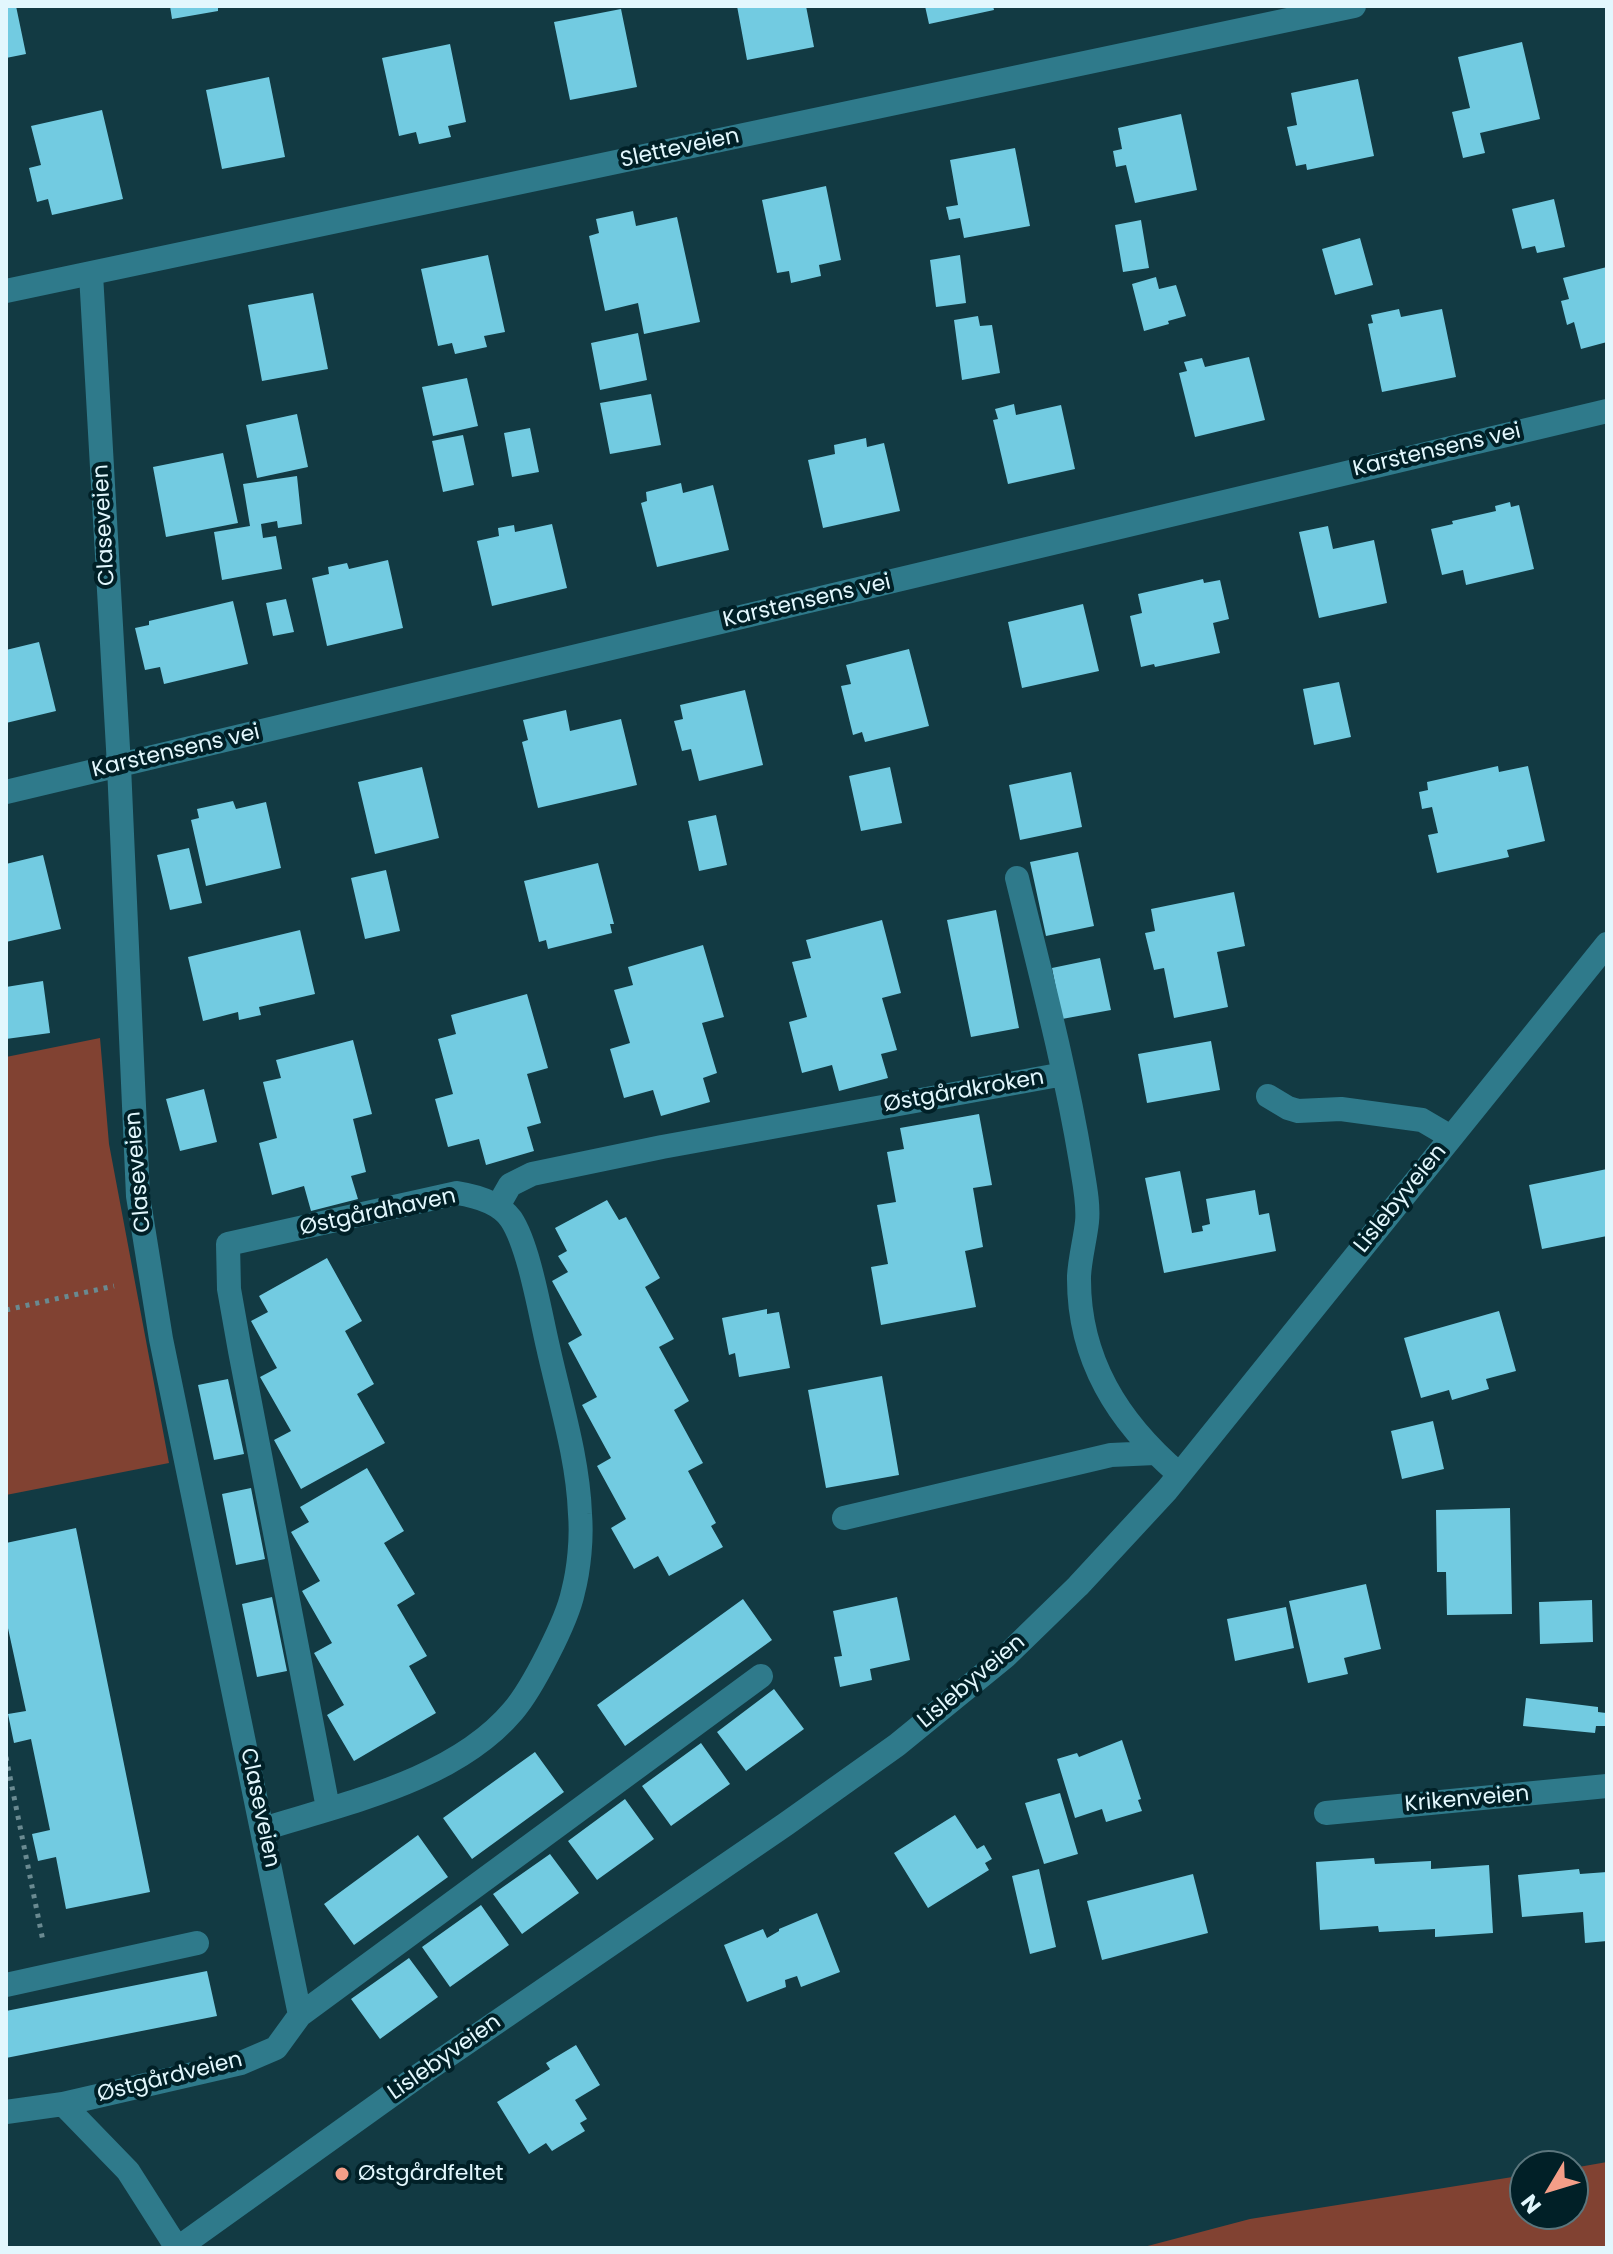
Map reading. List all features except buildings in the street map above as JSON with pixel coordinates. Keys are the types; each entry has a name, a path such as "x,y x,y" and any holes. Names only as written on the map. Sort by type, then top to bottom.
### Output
{"street":[{"name":"Sletteveien","path":"6,291 1354,6"},
{"name":"Claseveien","path":"91,274 119,766 138,1196 161,1339 300,2015"},
{"name":"Karstensens vei","path":"6,792 1607,411"},
{"path":"1017,878 1064,1074"},
{"name":"Lislebyveien","path":"177,2248 421,2074 897,1745 1006,1656 1078,1586 1179,1474 1607,944"},
{"name":"Østgårdkroken","path":"498,1206 510,1185 532,1174 677,1144 1064,1074 1088,1218 1079,1274 1082,1317 1096,1366 1109,1396 1130,1426 1179,1474"},
{"path":"1268,1096 1298,1111 1341,1109 1422,1120 1451,1137"},
{"name":"Østgårdhaven","path":"328,1808 237,1335 229,1289 228,1244 457,1193 473,1195 498,1206"},
{"path":"263,1829 410,1780 463,1753 501,1724 515,1709 550,1649 571,1600 581,1516 577,1476 533,1280 517,1230 510,1217 498,1206"},
{"path":"844,1518 1111,1455 1155,1453"},
{"path":"300,2015 761,1676"},
{"name":"Krikenveien","path":"1326,1813 1607,1786"},
{"path":"6,1985 197,1943"},
{"name":"Østgårdveien","path":"6,2112 63,2104 241,2063 276,2048 300,2015"},
{"name":"Østgårdveien","path":"63,2104 128,2171 177,2248"}],"path":[{"path":"6,1310 151,1278"},
{"path":"6,1757 50,1975"}],"shaded area":[{"path":"100,1038 109,1144 169,1463 6,1495 6,1057"},
{"path":"1607,2162 1607,2248 1140,2248 1250,2219 1509,2178 1509,2230 1589,2230 1589,2165"}],"place":[{"name":"Østgårdfeltet","path":"342,2174"}]}
